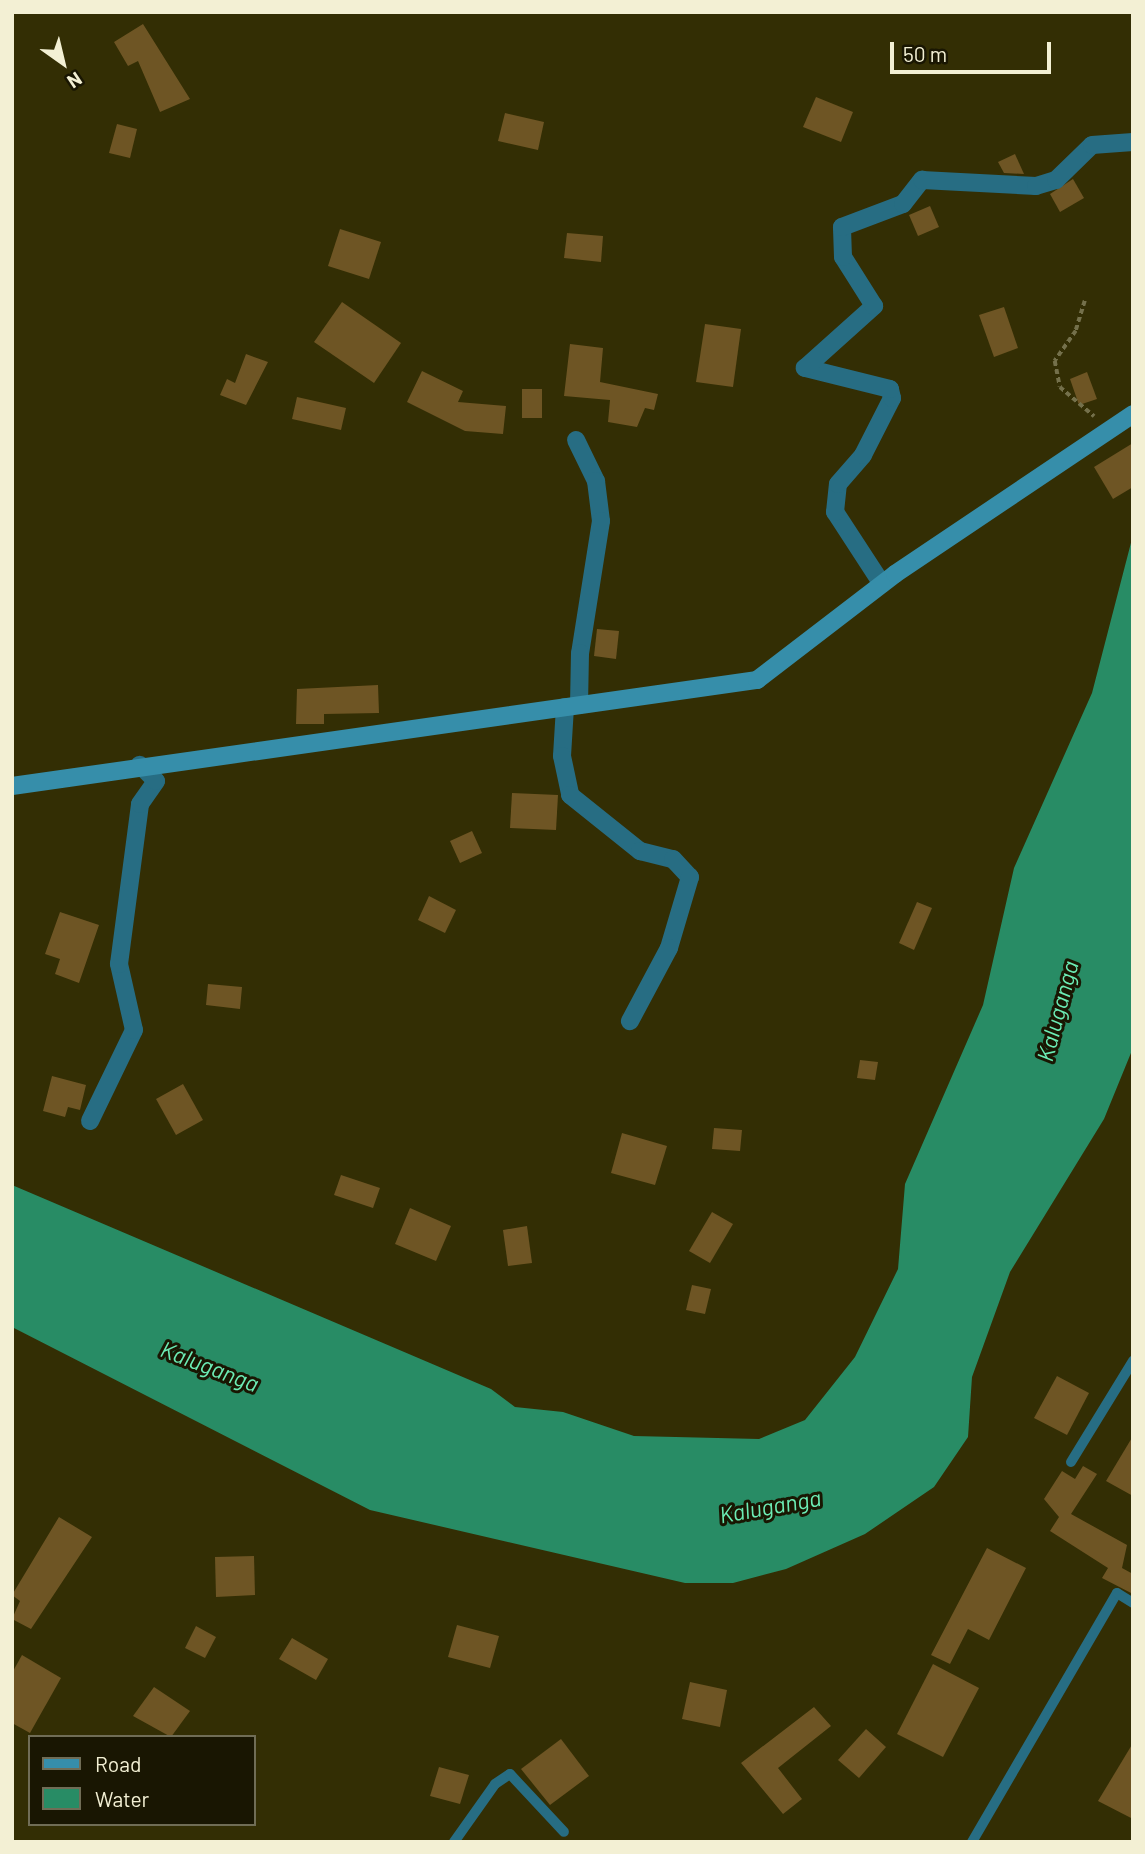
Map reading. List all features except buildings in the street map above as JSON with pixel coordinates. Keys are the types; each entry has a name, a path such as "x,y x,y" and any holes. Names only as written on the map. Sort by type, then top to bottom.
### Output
{"street":[{"path":"882,584 835,512 838,484 863,455 892,398 890,389 805,368 874,306 843,257 842,227 903,204 922,180 1036,186 1056,180 1092,145 1133,142"},
{"path":"12,786 140,765 757,680 882,584 1133,414"},
{"path":"576,440 596,481 601,521 562,756 570,795 640,851 673,859 690,877 669,948 630,1021"},
{"path":"90,1121 134,1030 118,964 140,804 156,781 140,765"}],"lane":[{"path":"1071,1462 1133,1360"},
{"path":"972,1842 1118,1593 1133,1603"},
{"path":"454,1842 495,1784 510,1774 564,1832"}],"path":[{"path":"1084,301 1076,331 1055,361 1060,387 1110,428"}],"water":[{"name":"Kaluganga","path":"1133,535 1133,1048 1104,1119 1010,1272 972,1377 968,1437 934,1487 865,1534 786,1569 733,1583 685,1583 370,1510 12,1327 12,1185 491,1389 515,1407 563,1412 634,1436 759,1439 805,1420 855,1357 898,1269 905,1184 983,1005 1014,868 1092,693"}]}
